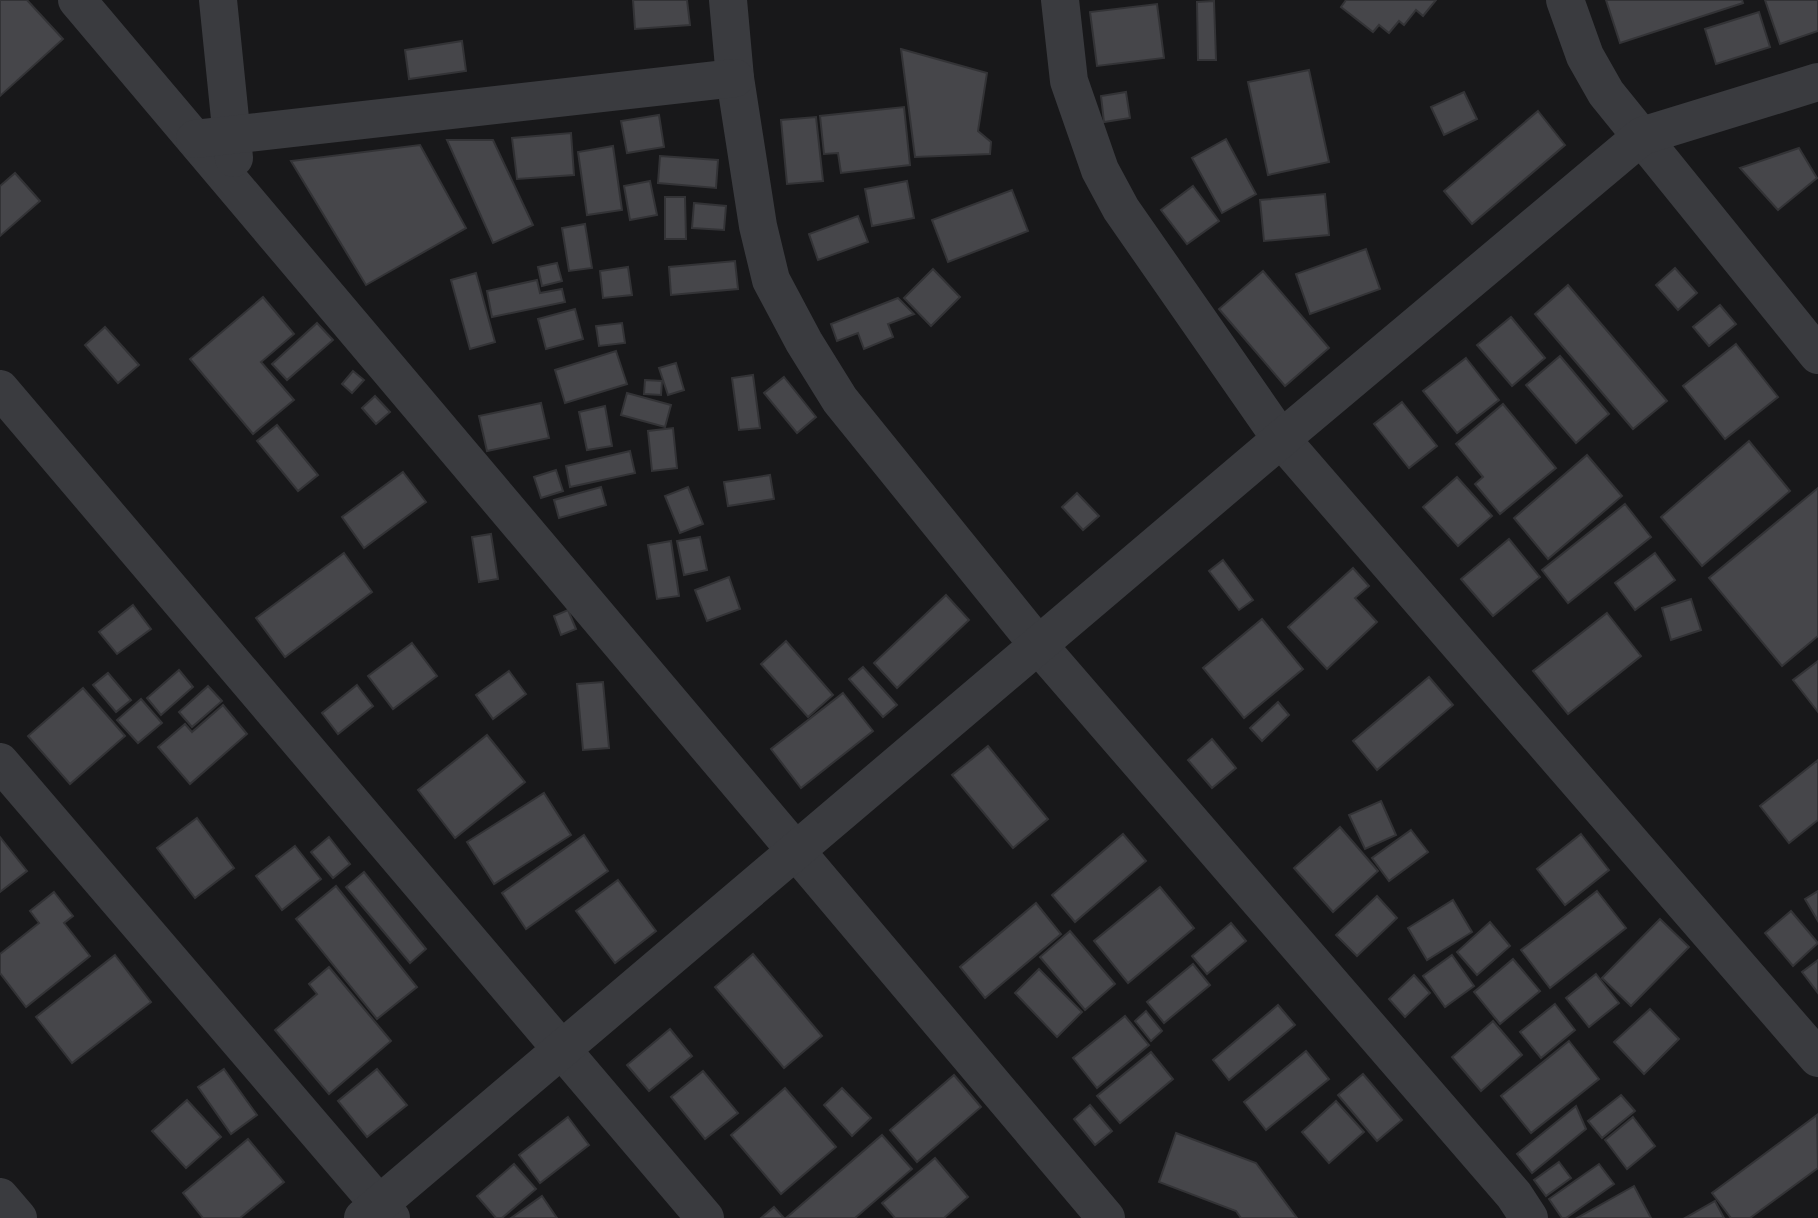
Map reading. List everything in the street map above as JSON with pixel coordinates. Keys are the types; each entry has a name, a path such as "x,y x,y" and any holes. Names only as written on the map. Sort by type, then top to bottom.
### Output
{"street":[{"path":"77,0 213,137 237,188 1106,1218"},
{"path":"213,137 218,0"},
{"path":"728,0 735,78 758,226 771,280 804,342 840,400 1039,646 1514,1195 1530,1218"},
{"path":"1060,0 1069,81 1100,170 1121,209 1281,439 1818,1058"},
{"path":"1565,0 1591,65 1606,93 1818,355"},
{"path":"213,137 735,78"},
{"path":"0,762 378,1213 561,1050 1642,136 1818,82"},
{"path":"0,389 705,1218"},
{"path":"0,1197 18,1218"}],"building":[{"path":"0,0 27,0 63,39 0,96"},
{"path":"633,0 687,0 690,25 635,29"},
{"path":"1346,0 1436,0 1423,16 1416,10 1404,25 1399,21 1389,33 1379,25 1373,32 1341,7"},
{"path":"1606,0 1742,0 1743,3 1620,43"},
{"path":"1765,0 1818,0 1818,31 1780,44"},
{"path":"1214,1 1216,60 1198,60 1197,2"},
{"path":"1157,4 1164,58 1097,66 1090,12"},
{"path":"1759,12 1770,47 1716,64 1705,29"},
{"path":"462,41 466,71 409,79 405,50"},
{"path":"901,49 987,73 978,131 991,142 990,154 915,157"},
{"path":"1309,70 1329,162 1268,175 1248,82"},
{"path":"1126,92 1130,118 1104,122 1101,96"},
{"path":"1464,92 1477,119 1444,135 1431,107"},
{"path":"904,107 910,165 841,173 838,153 824,154 820,116"},
{"path":"1538,111 1565,145 1472,224 1444,191"},
{"path":"659,115 664,147 627,153 621,121"},
{"path":"816,117 823,181 787,184 781,120"},
{"path":"571,133 574,175 517,179 512,138"},
{"path":"1226,139 1256,194 1222,213 1192,158"},
{"path":"447,140 493,140 533,225 493,243"},
{"path":"420,145 466,228 366,285 291,161"},
{"path":"613,146 622,210 587,215 578,152"},
{"path":"1799,148 1817,178 1778,210 1740,168"},
{"path":"660,156 718,160 716,188 658,183"},
{"path":"15,173 40,201 0,236 0,186"},
{"path":"650,181 657,215 630,220 624,186"},
{"path":"907,181 914,218 872,226 865,189"},
{"path":"1193,186 1219,221 1187,244 1161,210"},
{"path":"1012,190 1028,231 948,262 932,220"},
{"path":"1325,194 1329,235 1264,241 1260,200"},
{"path":"665,197 685,197 686,239 665,239"},
{"path":"694,203 726,206 724,230 692,228"},
{"path":"858,216 868,242 818,260 809,234"},
{"path":"585,224 592,268 569,271 562,228"},
{"path":"1366,249 1380,289 1310,314 1296,274"},
{"path":"735,261 738,289 671,295 669,267"},
{"path":"557,263 562,281 542,286 538,267"},
{"path":"628,267 632,295 603,298 600,271"},
{"path":"1675,268 1697,293 1678,310 1656,285"},
{"path":"933,269 960,297 931,326 904,298"},
{"path":"1263,271 1329,348 1285,386 1219,309"},
{"path":"476,273 495,342 470,349 451,280"},
{"path":"537,280 540,293 562,289 565,302 492,317 487,291"},
{"path":"1568,285 1667,401 1633,429 1535,314"},
{"path":"263,297 294,334 261,362 294,400 253,434 190,359"},
{"path":"898,298 914,314 888,324 893,337 864,349 858,333 837,341 831,324"},
{"path":"1720,305 1736,324 1709,346 1693,327"},
{"path":"575,309 583,339 546,349 538,319"},
{"path":"1511,317 1545,358 1512,386 1477,345"},
{"path":"317,323 333,340 287,380 272,364"},
{"path":"622,323 625,343 599,346 596,326"},
{"path":"105,327 139,365 118,383 85,345"},
{"path":"1736,344 1778,397 1725,439 1683,386"},
{"path":"616,351 627,384 565,403 555,370"},
{"path":"1560,356 1609,414 1576,443 1526,385"},
{"path":"1466,358 1499,400 1457,433 1423,391"},
{"path":"676,363 684,390 668,395 659,368"},
{"path":"353,371 364,380 352,393 342,384"},
{"path":"753,375 760,428 739,430 732,378"},
{"path":"784,377 816,417 797,433 764,393"},
{"path":"645,380 662,381 661,395 644,394"},
{"path":"627,393 671,405 665,427 621,415"},
{"path":"375,396 390,412 376,424 362,408"},
{"path":"1402,402 1437,446 1409,468 1374,424"},
{"path":"541,403 549,438 487,451 479,416"},
{"path":"1503,404 1556,468 1500,514 1475,484 1483,477 1456,444"},
{"path":"605,406 612,446 587,450 579,412"},
{"path":"277,425 318,475 298,491 257,441"},
{"path":"673,428 677,468 652,471 648,431"},
{"path":"1749,441 1790,491 1702,566 1661,517"},
{"path":"630,451 635,473 570,487 566,466"},
{"path":"1587,455 1622,496 1548,559 1514,518"},
{"path":"556,470 563,491 541,498 534,477"},
{"path":"403,472 426,502 364,548 342,517"},
{"path":"770,475 774,499 728,506 724,482"},
{"path":"1457,477 1492,516 1458,546 1423,507"},
{"path":"601,487 606,505 559,518 554,500"},
{"path":"688,487 703,524 680,533 665,496"},
{"path":"1818,488 1818,636 1782,666 1709,578"},
{"path":"1077,493 1099,516 1083,530 1062,507"},
{"path":"1625,504 1651,537 1568,603 1542,570"},
{"path":"491,534 498,579 479,582 472,537"},
{"path":"700,537 707,570 684,575 677,541"},
{"path":"1509,539 1540,577 1493,616 1461,579"},
{"path":"671,541 679,596 657,599 648,545"},
{"path":"344,553 372,592 285,657 256,618"},
{"path":"1655,553 1675,580 1635,610 1615,583"},
{"path":"1223,560 1253,600 1239,610 1209,571"},
{"path":"1353,568 1369,586 1355,598 1377,622 1327,669 1288,627"},
{"path":"729,577 740,609 707,621 695,590"},
{"path":"946,595 969,620 897,688 874,663"},
{"path":"1691,599 1701,630 1671,640 1662,608"},
{"path":"133,605 151,629 117,654 99,632"},
{"path":"568,610 576,629 561,635 554,616"},
{"path":"1607,613 1641,656 1568,714 1533,671"},
{"path":"1262,619 1303,669 1244,718 1203,668"},
{"path":"786,641 833,695 808,717 761,664"},
{"path":"412,643 437,676 393,709 368,676"},
{"path":"1818,661 1818,712 1793,680"},
{"path":"863,667 897,705 883,717 849,679"},
{"path":"179,670 193,687 161,715 147,698"},
{"path":"509,671 526,694 493,719 476,695"},
{"path":"108,673 131,700 116,712 93,685"},
{"path":"1429,677 1453,705 1377,770 1353,741"},
{"path":"603,682 609,748 583,750 577,684"},
{"path":"357,685 373,706 338,734 322,713"},
{"path":"208,686 222,701 192,727 179,712"},
{"path":"83,688 125,736 70,784 28,736"},
{"path":"843,693 873,731 801,788 771,749"},
{"path":"141,699 162,723 138,743 117,720"},
{"path":"1278,702 1289,715 1262,741 1250,728"},
{"path":"223,705 247,734 190,784 158,747 185,724 192,732"},
{"path":"487,735 525,782 455,838 418,790"},
{"path":"1212,739 1236,768 1212,788 1188,760"},
{"path":"988,746 1048,819 1013,848 952,775"},
{"path":"1818,760 1818,820 1789,843 1760,806"},
{"path":"544,793 571,835 494,884 467,842"},
{"path":"1381,801 1396,835 1365,849 1349,815"},
{"path":"197,818 234,868 195,898 157,848"},
{"path":"1340,827 1378,871 1333,912 1294,868"},
{"path":"1411,830 1428,852 1389,881 1372,858"},
{"path":"1123,834 1146,861 1075,922 1052,895"},
{"path":"1581,834 1609,870 1565,905 1537,869"},
{"path":"584,835 608,871 526,929 502,893"},
{"path":"0,837 27,871 0,892"},
{"path":"329,837 350,864 333,878 311,852"},
{"path":"295,846 321,879 282,910 256,876"},
{"path":"364,872 426,949 410,963 346,887"},
{"path":"618,880 656,931 615,963 576,911"},
{"path":"336,886 417,987 377,1019 296,919"},
{"path":"1160,887 1194,928 1128,983 1094,941"},
{"path":"1597,891 1626,928 1550,988 1521,950"},
{"path":"1818,891 1818,921 1805,899"},
{"path":"54,892 73,916 64,923 90,956 26,1007 0,973 0,954 39,923 30,911"},
{"path":"1377,896 1397,918 1357,956 1336,935"},
{"path":"1453,900 1472,932 1427,960 1408,928"},
{"path":"1036,903 1061,934 985,998 960,967"},
{"path":"1791,911 1818,943 1793,966 1765,933"},
{"path":"1660,919 1689,947 1631,1006 1602,978"},
{"path":"1490,922 1510,946 1477,975 1457,952"},
{"path":"1231,923 1246,941 1207,974 1192,956"},
{"path":"1070,931 1115,984 1085,1010 1040,957"},
{"path":"753,954 822,1036 784,1068 715,987"},
{"path":"115,955 151,1002 72,1063 36,1017"},
{"path":"1452,955 1474,986 1445,1007 1423,976"},
{"path":"1513,959 1540,991 1500,1024 1474,992"},
{"path":"1818,960 1818,993 1802,972"},
{"path":"1193,964 1210,985 1164,1023 1147,1002"},
{"path":"329,967 391,1041 329,1094 275,1030 317,994 309,984"},
{"path":"1039,969 1082,1012 1057,1037 1015,993"},
{"path":"1596,974 1619,1003 1589,1027 1566,998"},
{"path":"1414,975 1430,993 1405,1017 1389,999"},
{"path":"1555,1004 1575,1030 1541,1058 1520,1032"},
{"path":"1278,1005 1295,1025 1229,1080 1213,1060"},
{"path":"1650,1009 1679,1039 1644,1074 1614,1042"},
{"path":"1146,1011 1162,1031 1151,1041 1135,1021"},
{"path":"1125,1016 1149,1045 1097,1088 1073,1058"},
{"path":"1493,1021 1522,1055 1481,1091 1452,1057"},
{"path":"670,1029 692,1056 649,1091 627,1065"},
{"path":"1569,1041 1599,1079 1531,1133 1501,1096"},
{"path":"1306,1051 1329,1079 1266,1130 1244,1102"},
{"path":"1151,1052 1173,1079 1120,1123 1097,1096"},
{"path":"224,1069 257,1115 231,1134 198,1087"},
{"path":"377,1069 407,1105 367,1137 338,1101"},
{"path":"703,1071 738,1113 705,1139 671,1097"},
{"path":"1363,1074 1402,1120 1377,1141 1338,1095"},
{"path":"954,1075 981,1107 917,1162 890,1130"},
{"path":"785,1088 836,1147 781,1194 731,1135"},
{"path":"842,1088 871,1118 852,1136 824,1105"},
{"path":"1621,1095 1635,1111 1602,1138 1588,1121"},
{"path":"187,1100 221,1137 186,1168 152,1131"},
{"path":"1336,1101 1364,1132 1329,1163 1302,1132"},
{"path":"1090,1105 1112,1131 1095,1145 1074,1119"},
{"path":"1576,1106 1586,1129 1532,1173 1517,1154"},
{"path":"1817,1115 1818,1168 1750,1218 1731,1218 1712,1193"},
{"path":"568,1117 589,1145 540,1183 519,1155"},
{"path":"1633,1117 1655,1146 1627,1169 1605,1140"},
{"path":"1176,1133 1256,1163 1297,1218 1241,1218 1236,1211 1159,1182"},
{"path":"882,1135 912,1169 855,1218 786,1218"},
{"path":"248,1139 284,1182 240,1218 203,1218 183,1193"},
{"path":"935,1158 968,1197 944,1218 895,1218 882,1203"},
{"path":"1559,1162 1571,1178 1546,1196 1534,1180"},
{"path":"514,1164 536,1189 502,1218 496,1218 477,1196"},
{"path":"1599,1164 1614,1184 1566,1218 1562,1218 1549,1199"},
{"path":"1634,1186 1651,1218 1577,1218"},
{"path":"542,1196 557,1218 511,1218"},
{"path":"1715,1201 1724,1218 1685,1218"},
{"path":"774,1207 784,1218 761,1218"}]}
